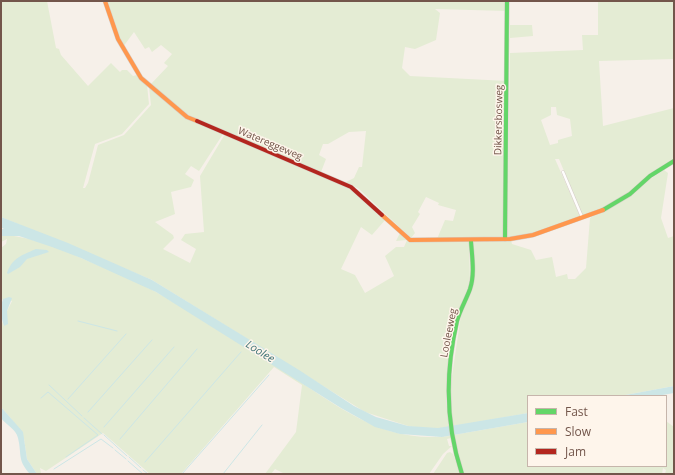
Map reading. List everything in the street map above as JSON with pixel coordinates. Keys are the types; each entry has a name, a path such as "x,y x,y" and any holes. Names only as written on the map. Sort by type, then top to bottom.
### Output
{"street":[{"name":"Watereggeweg","path":"105,1 120,44 141,78 187,116 350,187 410,240 472,241"},
{"name":"Dikkersbosweg","path":"505,239 508,1"},
{"path":"472,241 505,239 533,235 563,223 600,212 630,194 650,176 674,161"},
{"path":"563,172 583,218"},
{"name":"Looleeweg","path":"462,474 453,446 448,391 458,317 471,286 472,241"}],"green space":[{"path":"1,1 47,1 56,48 59,49 61,55 88,86 111,63 120,72 122,70 127,70 133,76 137,75 147,85 149,104 122,134 95,144 83,188 85,188 88,183 98,145 124,135 151,105 149,87 194,121 223,134 199,171 191,166 185,174 194,180 191,187 171,192 175,214 155,222 173,235 174,238 163,249 190,263 196,249 181,240 185,234 204,232 200,176 225,134 343,185 354,191 386,219 372,235 361,227 341,269 355,275 365,293 394,276 385,256 396,247 404,247 407,240 396,241 400,233 414,242 469,242 470,283 457,318 447,385 446,401 449,428 421,428 408,426 365,412 152,280 1,217"},
{"path":"107,1 507,1 507,11 435,9 440,13 436,40 415,49 405,47 402,68 410,76 507,81 503,238 437,239 445,220 453,221 456,210 438,205 439,203 426,197 418,212 420,214 412,227 415,233 411,238 359,189 346,182 354,178 359,167 362,167 366,131 349,132 328,144 323,144 319,155 326,159 321,172 200,121 187,114 151,84 168,66 164,63 172,54 161,45 152,52 149,47 145,49 134,32 123,47"},
{"path":"598,1 674,1 674,59 599,61 603,126 674,108 674,160 642,185 608,207 583,217 559,159 555,159 581,218 535,234 510,238 507,237 510,53 583,50 582,35 598,35","holes":["551,107 556,107 557,115 570,119 572,136 558,140 558,143 550,145 541,120 551,115"]},
{"path":"510,25 532,25 533,36 510,38"},
{"path":"664,170 668,173 661,218 668,238 674,236 674,386 625,395 527,395 527,413 452,427 449,396 461,315 473,286 474,242 511,240 512,244 531,250 536,260 552,257 556,277 567,274 568,279 575,279 586,268 590,218"},
{"path":"1,236 16,236 50,245 117,273 148,288 205,321 362,420 403,434 425,437 450,436 451,438 447,439 449,446 452,446 443,454 429,474 285,474 275,469 271,474 265,474 296,432 302,385 274,367 181,474 150,474 103,433 46,471 40,468 41,473 37,474 27,459 24,439 13,421 1,407 1,319 4,326 7,311 12,301 3,299 1,302 1,248 6,244 7,239 1,242"},
{"path":"527,422 527,467 667,467 667,422 674,427 674,474 665,474 666,470 663,468 662,474 464,474 453,435"},
{"path":"450,452 453,454 461,474 433,474 447,453"}],"water":[{"name":"Loolee","path":"1,217 68,243 152,280 299,370 354,406 376,417 408,426 438,428 527,413 527,422 442,437 400,434 375,427 341,408 156,292 81,258 52,247 19,236 1,236 1,230 4,228 1,228"},
{"path":"36,249 47,250 49,252 27,259 20,267 8,274 7,273 15,260"},
{"path":"9,297 12,298 7,311 8,324 4,326 1,305 3,299"},
{"path":"674,386 674,393 663,395 625,395"},
{"path":"1,407 23,432 27,459 37,474 30,474 23,465 17,435 1,418"}],"waterway":[{"path":"78,321 117,331"},
{"path":"68,399 126,334"},
{"path":"88,412 152,340"},
{"path":"104,427 174,347"},
{"path":"120,439 197,349"},
{"name":"Loolee","path":"145,462 241,352"},
{"path":"182,474 269,375"},
{"path":"49,385 82,416"},
{"path":"41,398 48,392 98,435 66,457"},
{"path":"84,418 102,434"},
{"path":"223,474 262,425"},
{"path":"104,435 127,456"},
{"path":"54,469 101,439 113,448"},
{"path":"115,450 126,459"},
{"path":"129,457 141,468"},
{"path":"128,461 143,474"},
{"path":"143,470 148,474"}],"traffic: fast":[{"path":"505,239 507,1"},
{"path":"603,210 630,194 650,176 674,161"},
{"path":"462,474 452,436 449,379 450,360 457,321 472,283 473,265 471,241"}],"traffic: slow":[{"path":"105,1 118,39 141,78 187,117 197,121"},
{"path":"382,215 410,240 510,239 533,235 603,210"}],"traffic: jam":[{"path":"197,121 351,187 382,215"}]}
